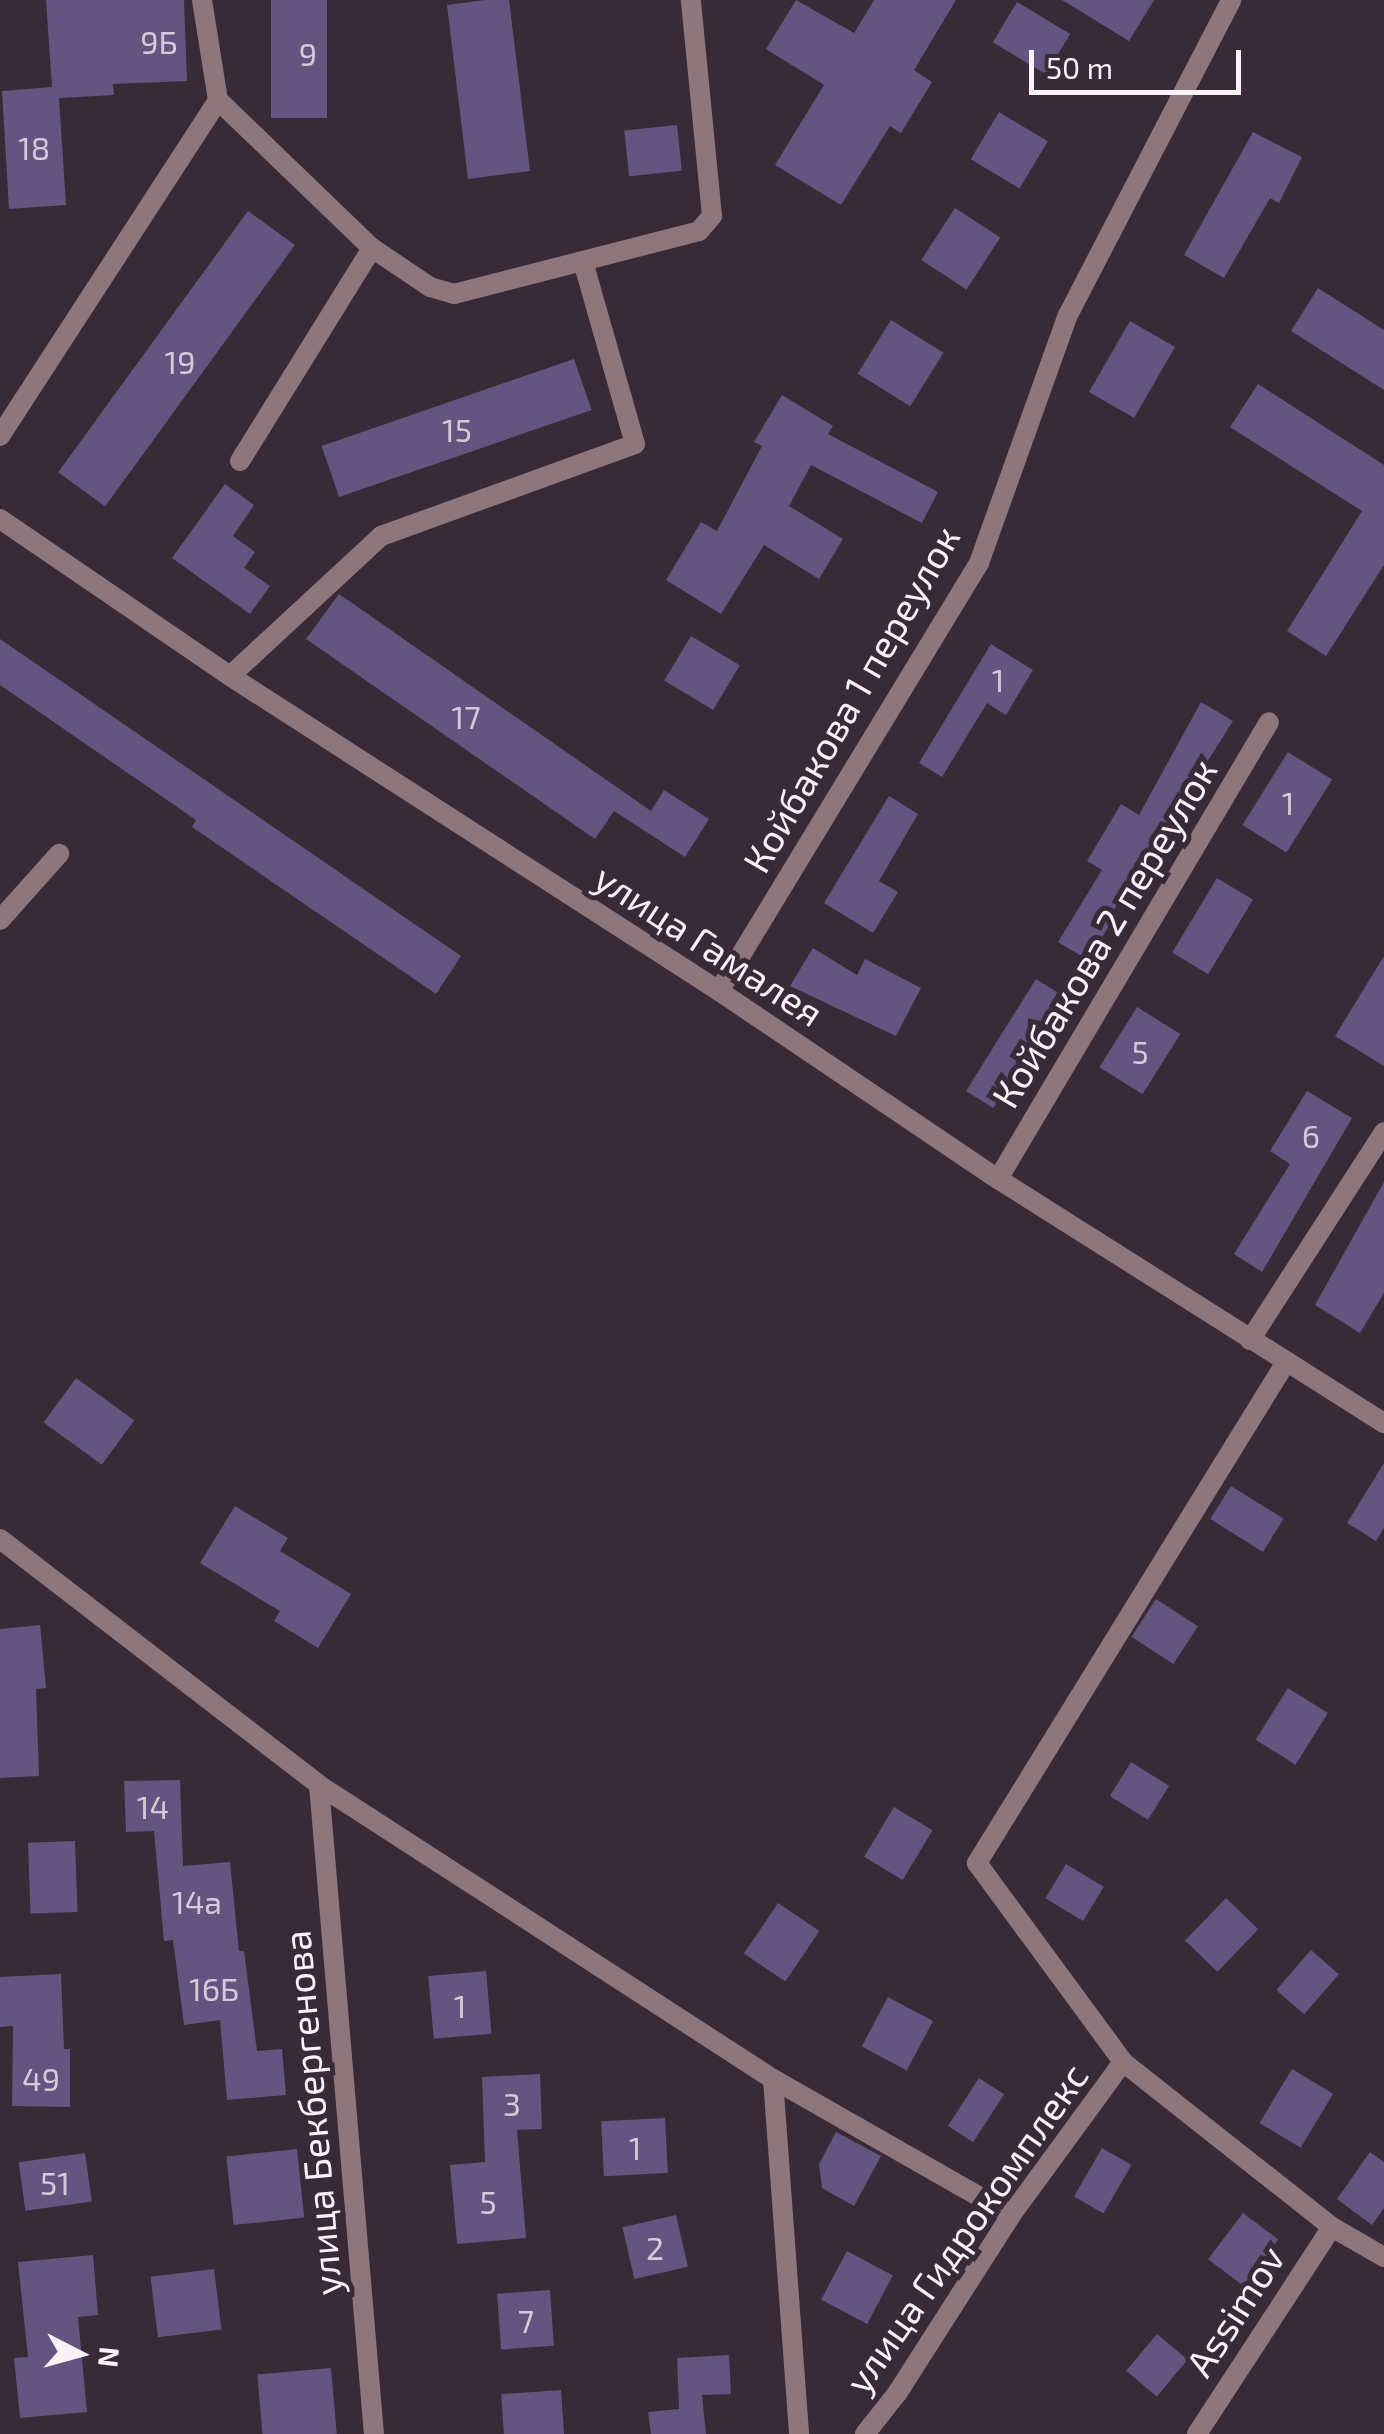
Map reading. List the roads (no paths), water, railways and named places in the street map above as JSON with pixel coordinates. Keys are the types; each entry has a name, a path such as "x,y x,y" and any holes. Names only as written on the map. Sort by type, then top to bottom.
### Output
{"street":[{"path":"202,0 218,100 372,248 430,286 454,294 699,230 712,216 690,0"},
{"name":"Койбакова 1 переулок","path":"719,991 979,562 1068,314 1231,0"},
{"path":"0,436 218,100"},
{"path":"240,461 372,248"},
{"path":"230,676 381,536 636,444 583,262"},
{"name":"улица Гамалея","path":"0,519 230,676 719,991 998,1179 1384,1423"},
{"name":"Койбакова 2 переулок","path":"998,1179 1269,722"},
{"path":"0,920 58,854"},
{"path":"1250,1340 1384,1132"},
{"path":"1286,1362 977,1863 1123,2062 1332,2226 1384,2257"},
{"path":"0,1539 320,1785 773,2079 1011,2216"},
{"name":"улица Бекбергенова","path":"320,1785 374,2434"},
{"name":"улица Гидрокомплекс","path":"865,2434 898,2392 1011,2216 1123,2062"},
{"path":"773,2079 800,2434"},
{"name":"Assimov","path":"1197,2434 1332,2226"}]}
